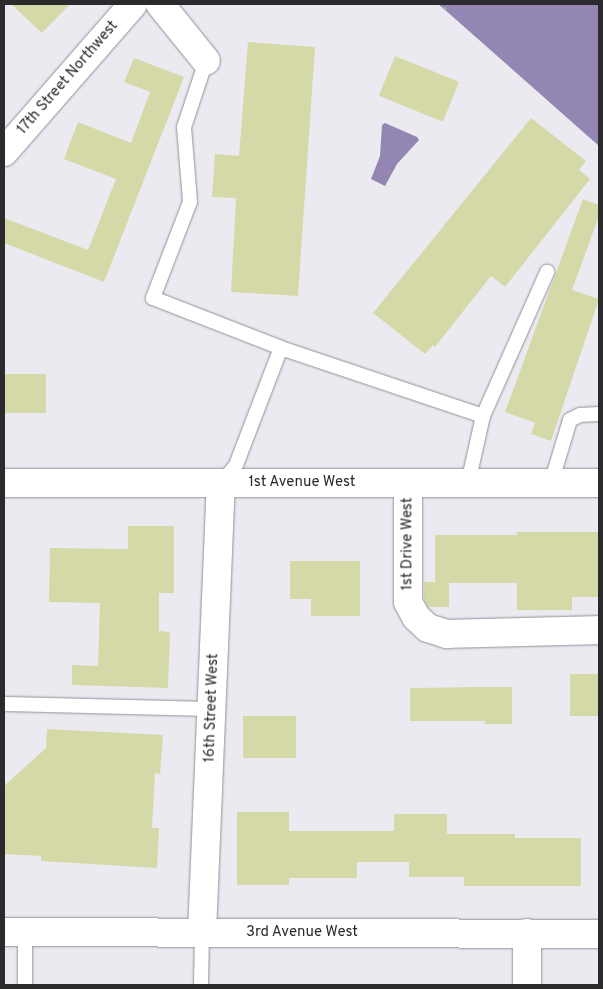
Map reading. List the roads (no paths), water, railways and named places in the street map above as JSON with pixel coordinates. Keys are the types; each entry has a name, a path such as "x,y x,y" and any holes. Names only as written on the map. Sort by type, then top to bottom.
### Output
{"street":[{"name":"17th Street Northwest","path":"4,152 133,4"},
{"path":"168,6 206,61"},
{"name":"1st Avenue West","path":"4,483 599,483"},
{"name":"16th Street West","path":"202,933 221,483"},
{"name":"1st Drive West","path":"408,483 408,602 416,617 428,628 447,634 599,630"},
{"name":"3rd Avenue West","path":"14,932 599,934"},
{"path":"527,933 527,985"}],"lane":[{"path":"206,61 184,127 190,202 153,298 281,348 483,416"},
{"path":"468,484 483,416 547,272"},
{"path":"221,483 236,466 281,348"},
{"path":"551,483 570,420 580,415 599,414"},
{"path":"4,704 212,709"},
{"path":"14,932 25,985"},
{"path":"201,985 202,933"}]}
